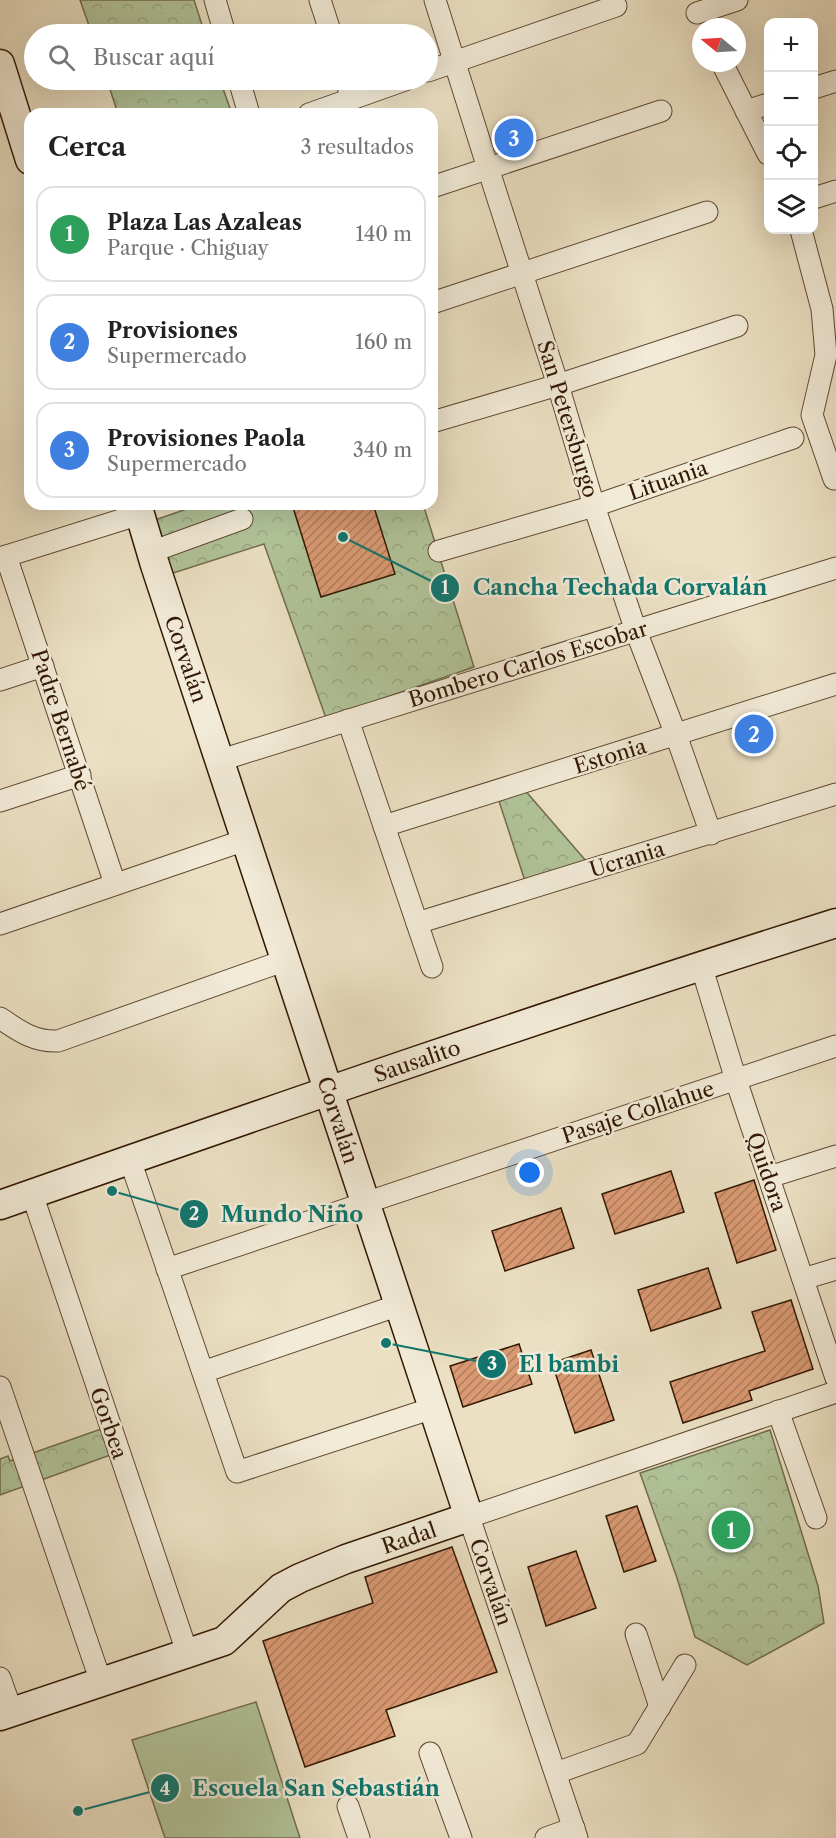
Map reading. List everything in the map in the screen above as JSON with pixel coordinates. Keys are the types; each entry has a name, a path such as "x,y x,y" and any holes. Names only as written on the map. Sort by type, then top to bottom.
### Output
{"street":[{"path":"215,0 222,24"},
{"path":"320,0 328,24"},
{"name":"San Petersburgo","path":"435,0 523,273 594,506 636,631 711,834"},
{"path":"697,13 737,0"},
{"path":"438,68 616,6"},
{"path":"0,64 24,141"},
{"path":"726,72 764,146"},
{"path":"818,86 836,81"},
{"path":"241,90 247,108"},
{"path":"319,108 347,90"},
{"path":"746,111 764,105"},
{"path":"438,185 661,111"},
{"path":"818,196 836,190"},
{"path":"438,301 706,212"},
{"path":"802,234 829,306 826,355 812,415 834,479"},
{"path":"438,420 558,385 737,326"},
{"name":"Lituania","path":"439,551 594,506 794,438"},
{"path":"3,557 135,510"},
{"name":"Corvalán","path":"138,510 245,840 575,1833"},
{"path":"151,552 242,519"},
{"name":"Padre Bernabé","path":"3,557 43,666 115,885"},
{"name":"Bombero Carlos Escobar","path":"221,760 836,568"},
{"path":"0,680 43,666"},
{"name":"Estonia","path":"384,826 836,684"},
{"path":"348,720 432,967"},
{"path":"0,801 80,775"},
{"name":"Ucrania","path":"417,923 836,794"},
{"path":"0,924 245,840"},
{"name":"Sausalito","path":"0,1205 701,965 836,923"},
{"path":"0,1018 29,1037 58,1041 286,960"},
{"name":"Quidora","path":"701,965 736,1080 836,1378"},
{"name":"Pasaje Collahue","path":"167,1269 836,1046"},
{"path":"769,1177 836,1156"},
{"path":"130,1160 237,1472 433,1408"},
{"name":"Gorbea","path":"32,1194 187,1652"},
{"path":"803,1279 836,1269"},
{"path":"202,1372 399,1305"},
{"path":"0,1386 101,1682"},
{"name":"Radal","path":"6,1714 224,1641 281,1588 346,1559 836,1392"},
{"path":"778,1411 816,1518"},
{"path":"636,1634 660,1707"},
{"path":"556,1773 638,1744 685,1665"},
{"path":"0,1678 6,1714"},
{"path":"430,1753 461,1838"},
{"path":"348,1806 359,1838"},
{"path":"546,1838 575,1833"}],"green space":[{"path":"80,0 194,0 202,24 88,24"},
{"path":"110,90 224,90 230,108 116,108"},
{"path":"184,510 425,510 474,667 326,718 264,544 170,574 155,520"},
{"path":"523,788 586,861 525,881 497,795"},
{"path":"104,1428 113,1454 0,1495 0,1459 8,1456 10,1461"},
{"path":"770,1430 818,1586 824,1623 747,1665 695,1637 640,1473"},
{"path":"256,1702 300,1838 165,1838 132,1740"}],"building":[{"path":"294,510 375,510 395,574 321,597"},
{"path":"671,1171 684,1212 615,1234 602,1194"},
{"path":"754,1180 776,1250 737,1263 715,1193"},
{"path":"561,1208 574,1248 505,1271 492,1231"},
{"path":"708,1268 721,1308 651,1331 638,1290"},
{"path":"791,1300 813,1369 749,1391 752,1400 683,1423 670,1382 765,1351 752,1312"},
{"path":"519,1344 532,1384 463,1407 450,1366"},
{"path":"591,1350 614,1420 575,1433 552,1363"},
{"path":"637,1506 656,1561 624,1572 606,1516"},
{"path":"452,1547 497,1672 386,1710 395,1736 305,1767 263,1641 373,1603 365,1577"},
{"path":"576,1551 596,1608 546,1626 528,1567"}],"place":[{"name":"Provisiones Paola","path":"514,138"},
{"name":"Cancha Techada Corvalán","path":"343,537"},
{"name":"Provisiones","path":"754,734"},
{"name":"Mundo Niño","path":"112,1191"},
{"name":"El bambi","path":"386,1343"},
{"name":"Plaza Las Azaleas","path":"731,1530"},
{"name":"Escuela San Sebastián","path":"78,1811"}]}
